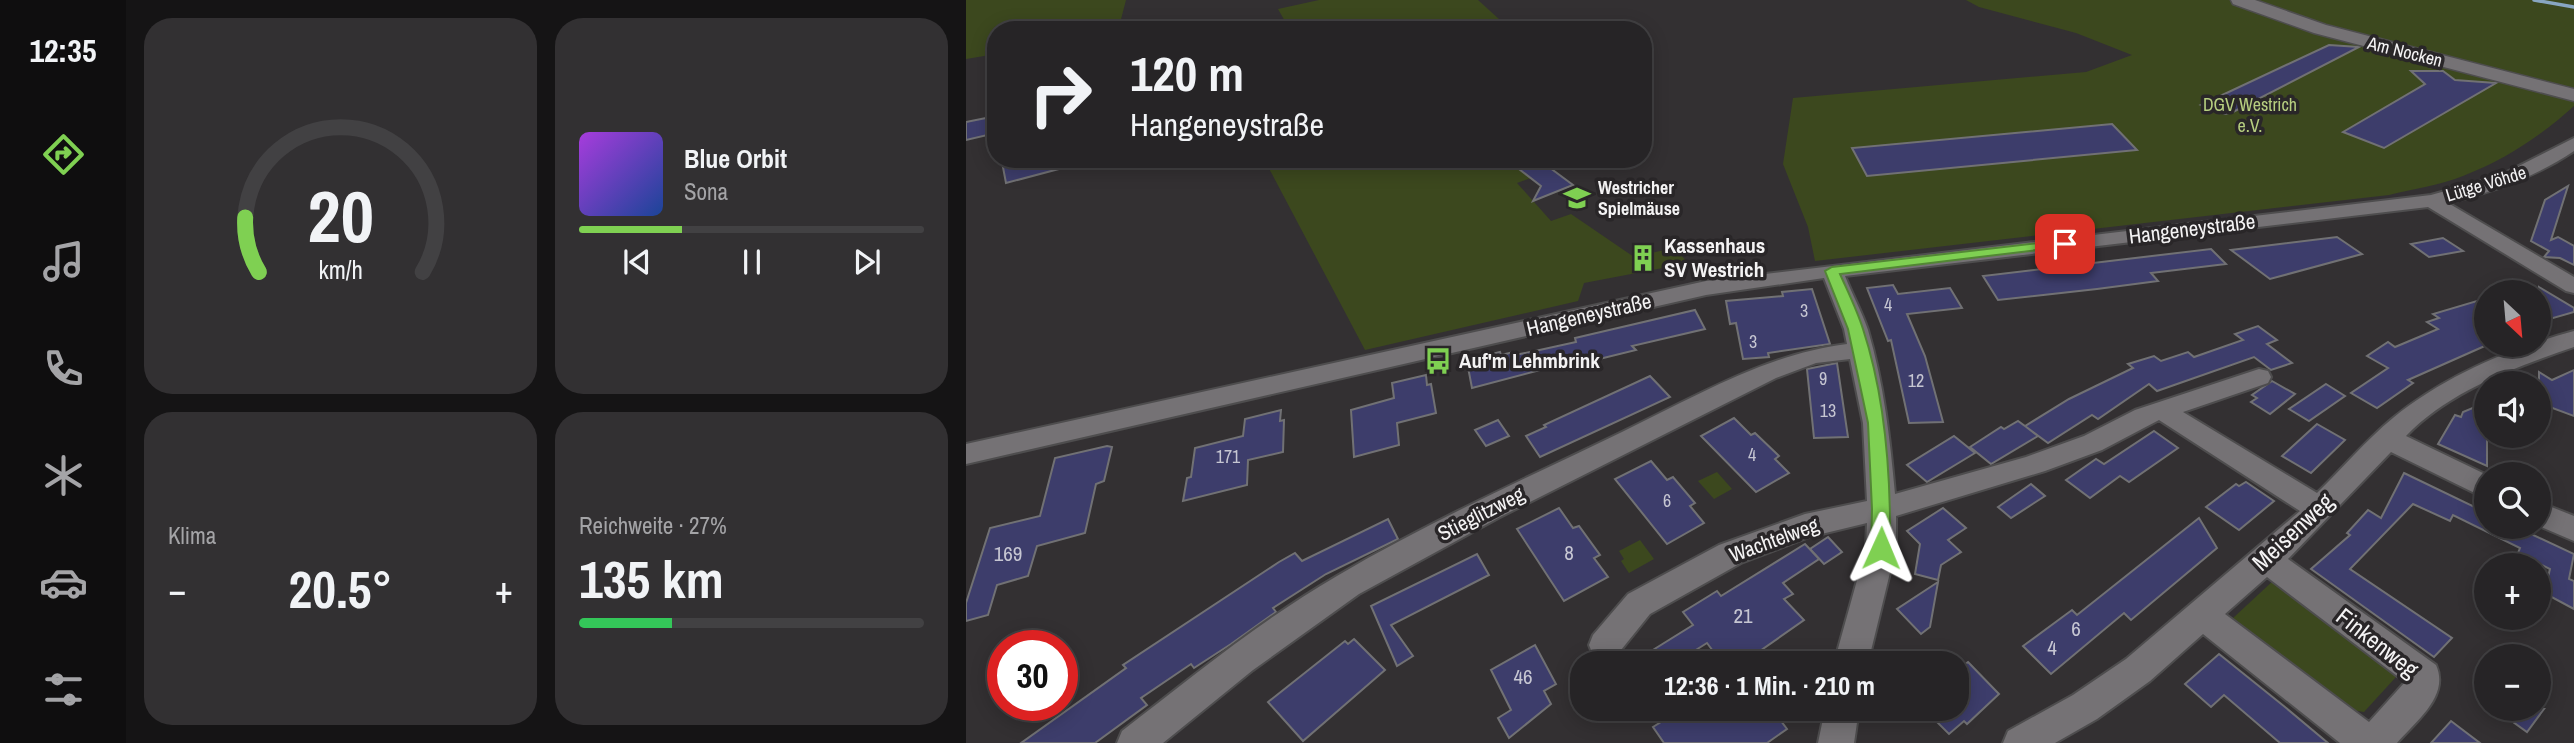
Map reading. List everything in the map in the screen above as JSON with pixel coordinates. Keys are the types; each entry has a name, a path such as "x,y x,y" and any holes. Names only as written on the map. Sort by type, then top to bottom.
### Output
{"street":[{"name":"Am Nocken","path":"2239,0 2330,32 2574,95"},
{"name":"Lütge Vöhde","path":"2431,201 2513,179 2538,167 2574,143"},
{"name":"Hangeneystraße","path":"966,454 1706,288 2431,201"},
{"path":"2431,201 2574,286"},
{"path":"1832,271 1856,329 1861,350 1876,423 1882,509 1881,548 1854,651"},
{"name":"Meisenweg","path":"2021,743 2085,707 2138,670 2298,532 2388,439 2435,399 2510,361 2574,339"},
{"name":"Stieglitzweg","path":"1135,743 1313,608 1412,549 1767,372 1813,356 1861,350"},
{"name":"Wachtelweg","path":"1605,645 1639,604 1730,554 1805,526 1882,509 2035,464 2093,443 2144,416 2259,377"},
{"path":"2164,410 2178,422 2320,509"},
{"path":"2388,439 2474,482"},
{"path":"2551,518 2574,529"},
{"name":"Finkenweg","path":"2265,559 2424,676 2423,687 2374,743"},
{"path":"2201,614 2368,743"},
{"path":"1836,743 1840,721"}],"green space":[{"path":"966,0 1126,0 1121,21 987,21 987,56 966,59"},
{"path":"1319,0 1478,0 1501,21 1285,21 1278,9"},
{"name":"DGV Westrich e.V.","path":"1966,0 2574,0 2574,106 2535,137 2493,163 2454,179 2389,195 1815,261 1808,227 1783,164 1793,98 2086,72 2132,55 2076,33 1979,7"},
{"path":"1269,168 1558,168 1517,183 1551,221 1571,214 1634,257 1673,248 1689,263 1584,283 1578,301 1365,350"},
{"path":"1717,472 1732,489 1714,499 1698,481"},
{"path":"1640,540 1654,559 1629,573 1621,561 1624,559 1619,551"},
{"path":"2274,580 2393,668 2396,677 2364,712 2352,710 2233,618"}],"building":[{"path":"2329,45 2359,47 2233,112 2225,114 2201,105"},
{"path":"2411,71 2443,71 2455,80 2496,83 2384,148 2343,132 2425,84"},
{"path":"987,118 987,135 966,140 966,122"},
{"path":"2112,124 2137,150 1867,176 1852,148"},
{"path":"1003,168 1063,168 1006,183"},
{"path":"1518,168 1550,168 1573,185 1533,201 1541,186"},
{"path":"2568,186 2551,240 2558,237 2574,246 2574,265 2560,258 2544,257 2549,251 2531,241 2545,200"},
{"path":"2337,237 2362,254 2270,279 2231,250"},
{"path":"2443,238 2463,251 2429,257 2411,244"},
{"path":"2211,249 2226,264 2151,273 2158,281 2097,289 1998,300 1983,276"},
{"path":"1893,285 1898,294 1950,288 1962,308 1907,314 1925,356 1943,422 1909,423 1891,340 1888,341 1867,288"},
{"path":"1812,289 1830,344 1768,353 1769,357 1743,359 1736,323 1730,324 1726,301 1783,296 1782,292"},
{"path":"2552,295 2574,308 2574,312 2552,318"},
{"path":"2474,302 2474,351 2408,380 2413,383 2377,408 2351,393 2388,368 2367,356 2388,342 2395,347 2438,329 2427,322 2439,318 2433,314"},
{"path":"1695,310 1705,329 1632,346 1636,350 1583,363 1582,359 1472,388 1467,362 1480,357 1500,352 1501,355 1514,352 1515,355 1535,351 1576,342 1575,338"},
{"path":"2258,326 2277,340 2267,344 2292,363 2271,370 2254,357 2157,391 2149,384 2098,419 2092,415 2048,443 2025,426 2069,399 2133,368 2128,364 2154,356 2161,361 2188,352 2194,357 2243,340 2235,334"},
{"path":"1837,363 1848,437 1814,438 1807,369"},
{"path":"2574,370 2574,416 2551,407 2552,380"},
{"path":"1426,375 1427,385 1431,384 1436,413 1397,423 1399,445 1354,457 1351,410 1394,398 1392,383"},
{"path":"1650,376 1670,397 1540,457 1526,436 1546,427 1544,425"},
{"path":"2272,381 2295,394 2270,414 2251,402 2257,398 2252,395"},
{"path":"2326,384 2345,396 2309,421 2289,409"},
{"path":"2474,407 2474,448 2487,448 2487,462 2478,462 2438,444 2455,415 2461,417 2463,412"},
{"path":"1281,410 1280,421 1284,420 1283,452 1248,460 1247,485 1183,501 1187,478 1191,477 1195,448 1243,436 1245,419"},
{"path":"1734,418 1779,456 1775,459 1789,473 1756,492 1701,436"},
{"path":"1498,420 1509,436 1486,446 1475,430"},
{"path":"2018,421 2038,436 1991,464 1970,447 2001,427 2004,429"},
{"path":"2317,424 2345,440 2311,473 2282,456"},
{"path":"2154,431 2178,448 2129,482 2120,476 2090,498 2066,480 2096,459 2104,464"},
{"path":"1954,436 1975,453 1927,482 1907,465"},
{"path":"1112,447 1104,481 1096,484 1085,533 1037,546 1028,576 997,585 988,615 966,621 966,603 990,528 1040,516 1055,458"},
{"path":"1651,461 1667,480 1673,477 1695,503 1690,506 1704,523 1667,544 1615,479"},
{"path":"2404,473 2474,507 2474,525 2453,515 2450,521 2413,504 2350,569 2452,638 2434,657 2311,569 2350,535 2347,533 2368,510 2381,518"},
{"path":"2246,482 2274,501 2239,530 2206,507 2236,484 2239,486"},
{"path":"2031,484 2045,496 2011,518 1998,507"},
{"path":"1559,508 1573,528 1579,526 1600,555 1594,558 1608,577 1564,601 1517,529"},
{"path":"1943,508 1966,528 1948,540 1961,552 1941,565 1938,580 1915,574 1920,544 1907,531"},
{"path":"2199,518 2217,548 2131,620 2124,613 2051,674 2023,646 2072,610 2077,615"},
{"path":"1388,519 1398,539 1326,574 1273,608 1276,612 1231,644 1194,668 1191,664 1141,698 1147,705 1095,743 1021,743 1052,721 1078,721 1078,702 1126,668 1123,665 1279,562 1295,553 1302,561"},
{"path":"1828,537 1842,552 1824,564 1810,549"},
{"path":"2502,539 2542,539 2574,554 2569,579 2574,581 2574,609 2551,597 2551,553 2518,553 2520,548"},
{"path":"1805,544 1819,559 1783,583 1793,594 1784,599 1804,620 1760,651 1713,651 1707,643 1694,651 1651,651 1693,625 1683,612 1717,591 1721,596"},
{"path":"1477,554 1489,575 1391,625 1413,656 1397,666 1371,606"},
{"path":"1938,582 1930,627 1921,634 1897,609"},
{"path":"1354,639 1385,670 1303,741 1268,702 1345,641 1348,644"},
{"path":"1535,645 1556,684 1544,691 1551,704 1509,738 1498,718 1511,710 1491,670"},
{"path":"2219,654 2328,743 2280,743 2224,695 2211,707 2185,684"},
{"path":"1969,663 1999,694 1967,724 1964,721 1969,721"},
{"path":"1663,721 1781,721 1787,729 1767,743 1664,743 1653,727"},
{"path":"1936,721 1964,721 1949,734"},
{"path":"2451,721 2480,743 2431,743"},
{"path":"2512,721 2535,721 2527,732"}],"waterway":[{"path":"2534,0 2574,7"}],"place":[{"name":"Westricher Spielmäuse","path":"1577,198"},
{"name":"Kassenhaus SV Westrich","path":"1643,258"},
{"name":"Auf'm Lehmbrink","path":"1438,361"}],"route":[{"path":"1881,548 1882,509 1876,423 1856,329 1832,271 2065,244"}]}
